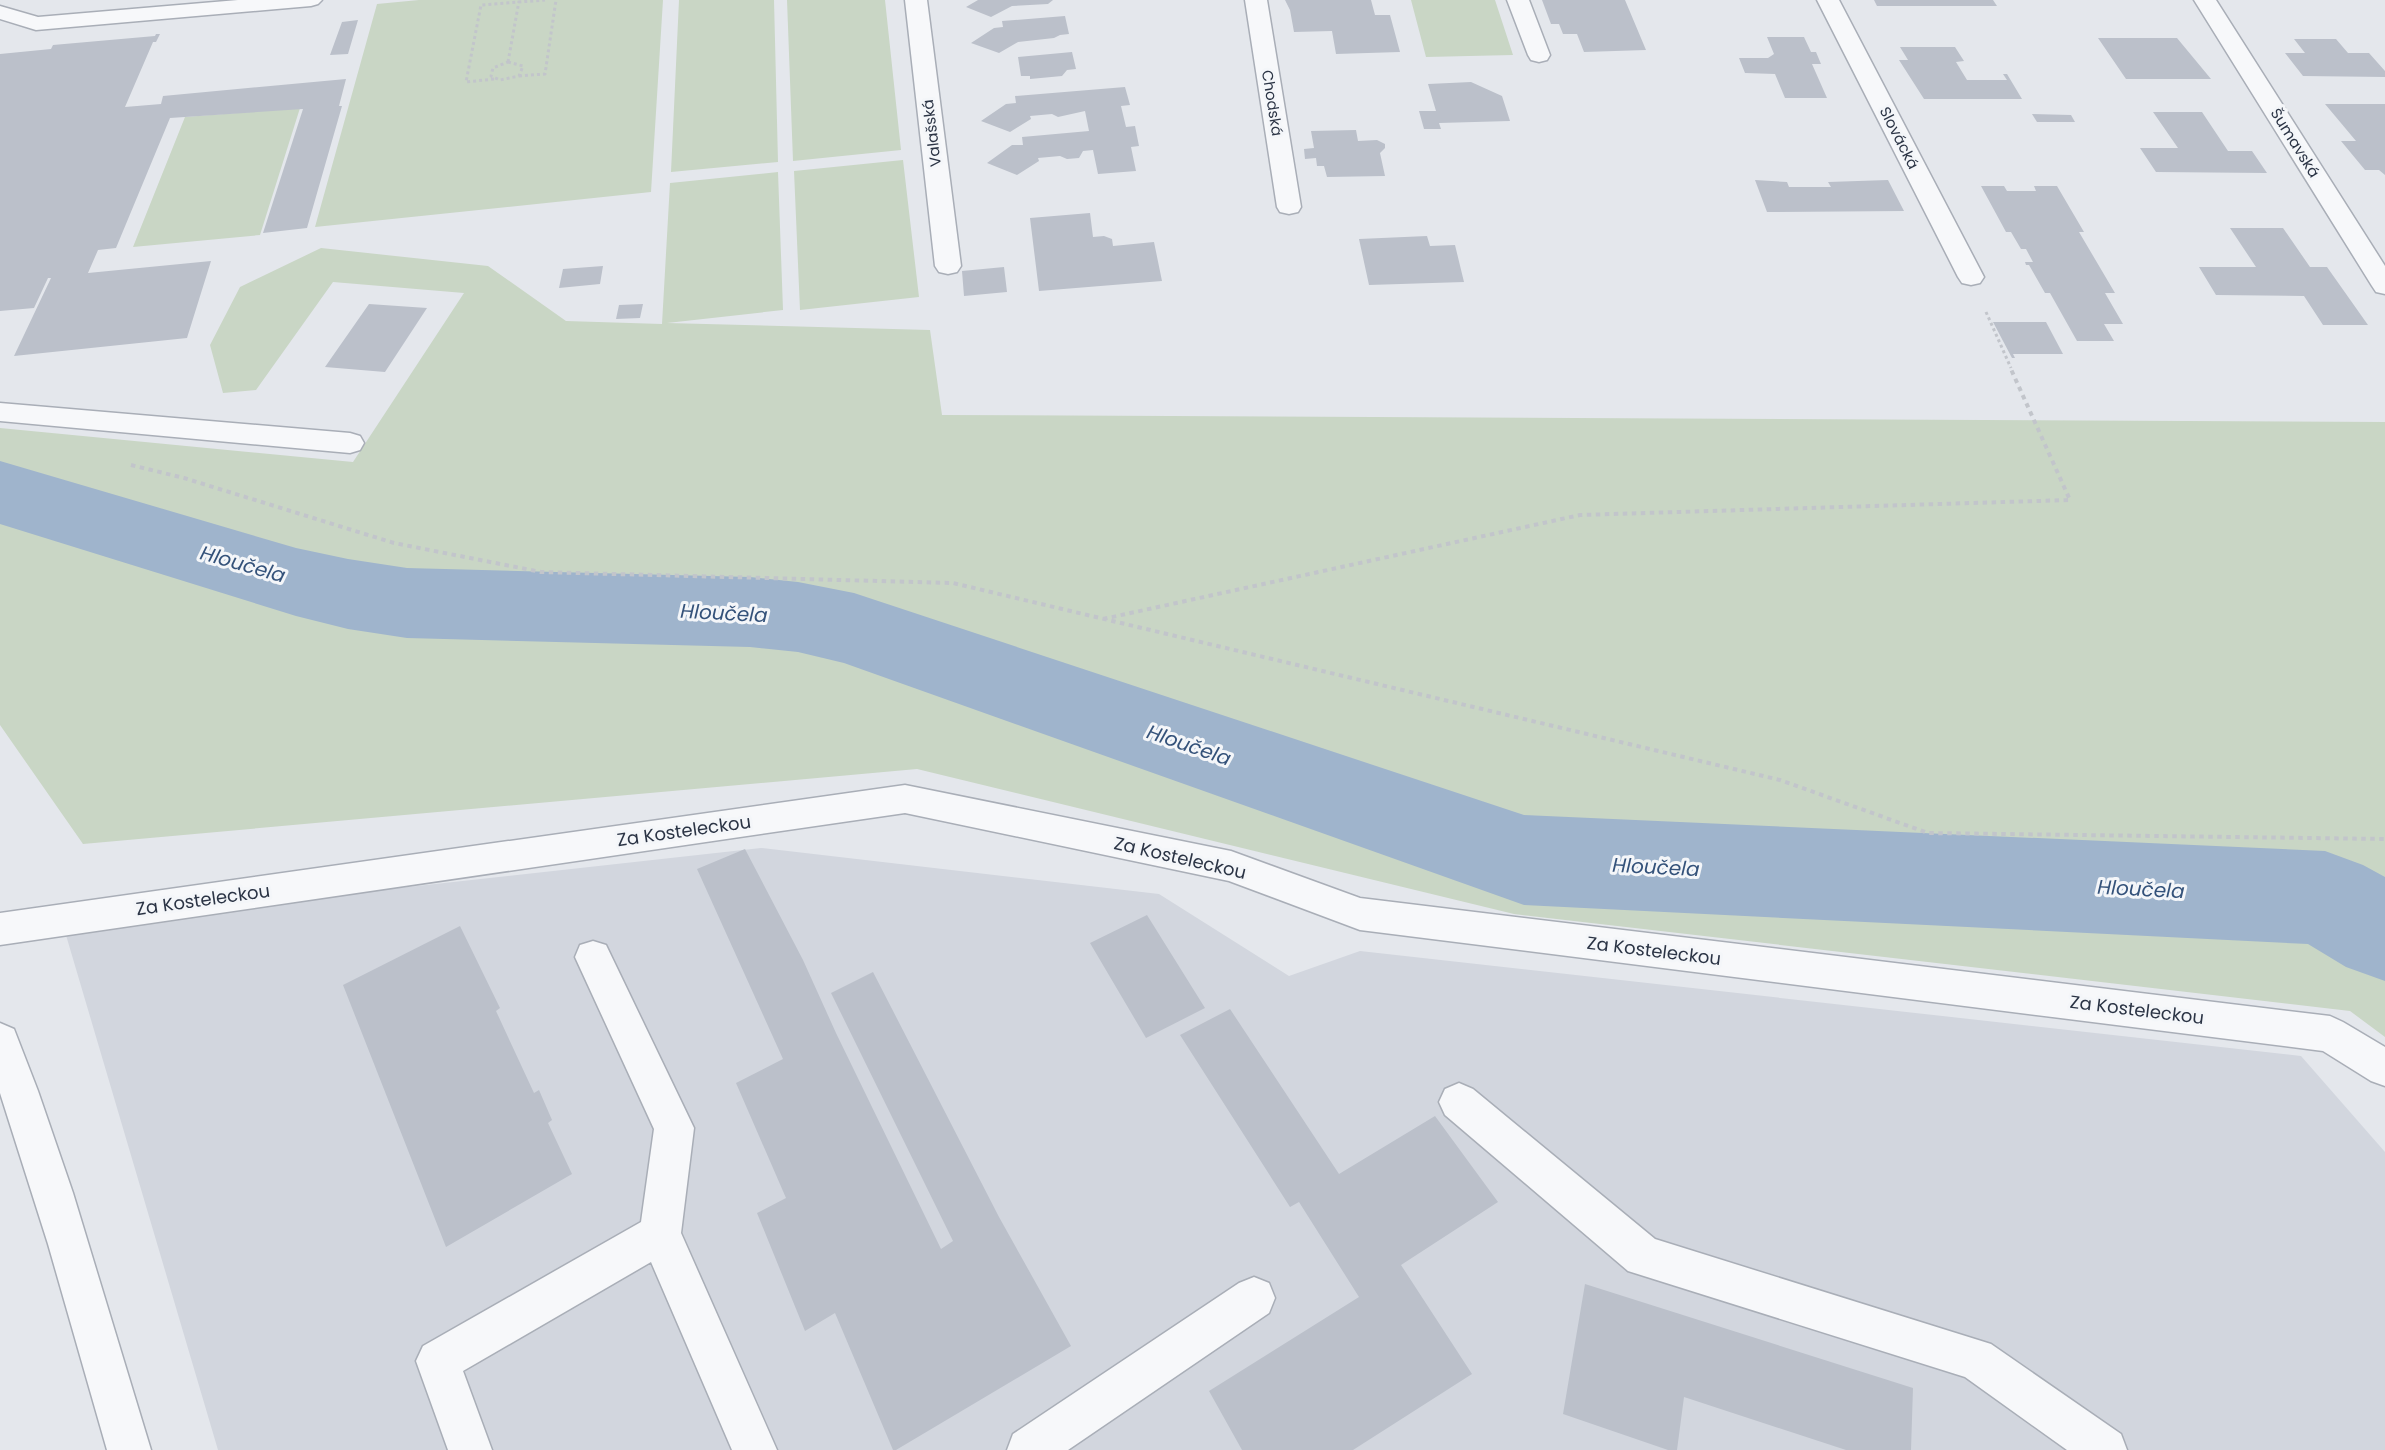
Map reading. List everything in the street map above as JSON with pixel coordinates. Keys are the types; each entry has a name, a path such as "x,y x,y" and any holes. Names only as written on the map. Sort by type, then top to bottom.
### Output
{"street":[{"path":"0,12 36,24 311,0"},
{"name":"Valašská","path":"916,0 948,266"},
{"name":"Chodská","path":"1256,0 1289,207"},
{"path":"1518,0 1539,55"},
{"name":"Slovácká","path":"1828,0 1971,277"},
{"name":"Šumavská","path":"2205,0 2385,286"},
{"path":"0,412 350,443"},
{"name":"Za Kosteleckou","path":"0,929 905,799 1231,866 1360,914 2330,1034 2385,1068"},
{"path":"593,957 674,1128 660,1234 755,1450"},
{"path":"0,1041 21,1095 64,1228 129,1450"},
{"path":"1460,1102 1643,1256 1976,1359 2104,1450"},
{"path":"470,1450 438,1361 660,1234"},
{"path":"1029,1450 1254,1298"}],"path":[{"path":"545,0 482,5 466,82 507,80 519,76 545,74 556,0"},
{"path":"508,62 519,1"},
{"path":"494,79 491,76 492,70 508,62 523,66 519,76"},
{"path":"1100,619 1580,515 2070,500 1971,277"},
{"path":"127,464 184,478 394,543 541,572 953,583 1780,780 1929,833 2385,839"}],"shaded area":[{"path":"761,848 1159,894 1289,976 1360,951 2301,1056 2385,1152 2385,1450 218,1450 63,925"}],"green space":[{"path":"419,0 663,0 651,192 315,227 377,4"},
{"path":"679,0 774,0 778,162 671,172"},
{"path":"787,0 885,0 901,150 793,161"},
{"path":"1411,0 1495,0 1513,55 1426,57"},
{"path":"300,108 260,235 133,247 185,117"},
{"path":"903,160 919,297 800,310 794,171"},
{"path":"778,172 783,310 667,323 930,330 942,415 2385,422 2385,1037 2350,1011 1514,914 917,769 83,844 0,725 0,428 353,462 464,293 333,282 256,390 223,393 210,345 240,287 321,248 488,266 566,321 662,324 670,183"}],"building":[{"path":"978,0 1053,0 1048,4 1012,6 991,17 966,7"},
{"path":"1285,0 1371,0 1375,15 1390,15 1400,52 1336,54 1332,31 1294,32 1290,10"},
{"path":"1542,0 1625,0 1646,50 1584,52 1577,34 1563,34 1559,24 1551,24"},
{"path":"1874,0 1993,0 1997,6 1877,6"},
{"path":"1065,16 1069,34 1018,42 999,53 971,43 994,28 1003,27 1002,21"},
{"path":"358,20 348,54 330,55 342,22"},
{"path":"160,34 156,42 153,42 125,107 161,104 163,96 346,79 339,106 342,106 307,228 263,233 303,109 170,118 116,248 98,250 88,273 211,261 187,338 14,356 51,278 48,278 34,308 0,311 0,54 51,49 53,45 155,36"},
{"path":"1767,37 1804,37 1811,52 1816,52 1821,64 1812,64 1827,98 1785,98 1775,74 1745,73 1739,58 1768,58 1774,54"},
{"path":"2098,38 2177,38 2211,79 2126,79"},
{"path":"2294,39 2336,39 2348,53 2369,53 2385,71 2385,77 2303,76 2285,53 2305,53"},
{"path":"1900,47 1955,47 1964,61 1956,62 1967,80 2007,80 2003,74 2007,74 2022,99 1924,99 1899,60 1908,60"},
{"path":"1072,52 1076,69 1067,70 1062,76 1030,79 1030,76 1021,76 1018,57"},
{"path":"1471,82 1502,96 1510,121 1439,123 1441,129 1424,129 1419,111 1436,111 1428,84"},
{"path":"1125,87 1130,105 1121,106 1126,127 1135,126 1139,146 1131,147 1136,171 1098,174 1093,150 1083,151 1079,158 1067,159 1060,156 1038,158 1039,161 1017,175 987,163 1012,145 1023,145 1022,137 1089,131 1085,111 1058,117 1052,114 1030,116 1031,119 1010,132 981,121 1006,104 1016,103 1015,96"},
{"path":"2325,104 2385,104 2385,175 2379,170 2365,170 2341,141 2356,141"},
{"path":"2153,112 2202,112 2228,151 2252,151 2267,173 2156,172 2140,148 2178,148"},
{"path":"2032,114 2071,115 2075,122 2037,122"},
{"path":"1356,130 1358,141 1377,140 1385,144 1385,148 1380,153 1385,176 1327,177 1324,166 1317,166 1316,158 1305,159 1304,149 1314,148 1311,131"},
{"path":"1755,180 1787,182 1789,187 1831,187 1828,182 1888,180 1904,211 1767,212"},
{"path":"1981,186 2004,186 2007,191 2036,191 2034,186 2057,186 2084,232 2079,232 2115,293 2105,293 2123,324 2104,324 2114,341 2077,341 2050,293 2045,293 2029,265 2026,265 2025,262 2033,262 2026,249 2021,249 2011,232 2006,232"},
{"path":"1090,213 1093,237 1104,236 1112,239 1113,246 1154,242 1162,281 1039,291 1030,218"},
{"path":"2230,228 2283,228 2310,267 2327,267 2368,325 2323,325 2304,296 2216,295 2199,267 2256,267"},
{"path":"1427,236 1430,246 1455,245 1464,282 1369,285 1359,239"},
{"path":"603,266 600,284 559,288 563,269"},
{"path":"1004,267 1007,292 964,296 962,271"},
{"path":"369,304 427,308 385,372 325,367"},
{"path":"643,304 640,318 616,319 619,305"},
{"path":"1993,322 2046,322 2063,354 2013,354 2015,358 2012,358"},
{"path":"745,849 803,960 941,1249 953,1241 831,993 873,972 999,1217 1071,1346 896,1450 893,1450 835,1313 805,1331 757,1213 786,1198 736,1083 783,1059 697,869"},
{"path":"1147,915 1205,1008 1146,1038 1090,943"},
{"path":"460,926 500,1008 496,1011 534,1093 539,1090 552,1120 548,1123 572,1174 446,1247 343,985"},
{"path":"1230,1009 1339,1174 1435,1116 1498,1202 1401,1265 1472,1374 1353,1450 1242,1450 1209,1391 1359,1297 1299,1202 1290,1207 1180,1035"},
{"path":"1585,1284 1913,1388 1911,1450 1846,1450 1684,1397 1677,1450 1668,1450 1563,1414"}],"waterway":[{"name":"Hloučela","path":"0,492 296,582 348,594 407,603 750,612 798,617 854,629 1524,860 2325,898 2385,933"}]}
